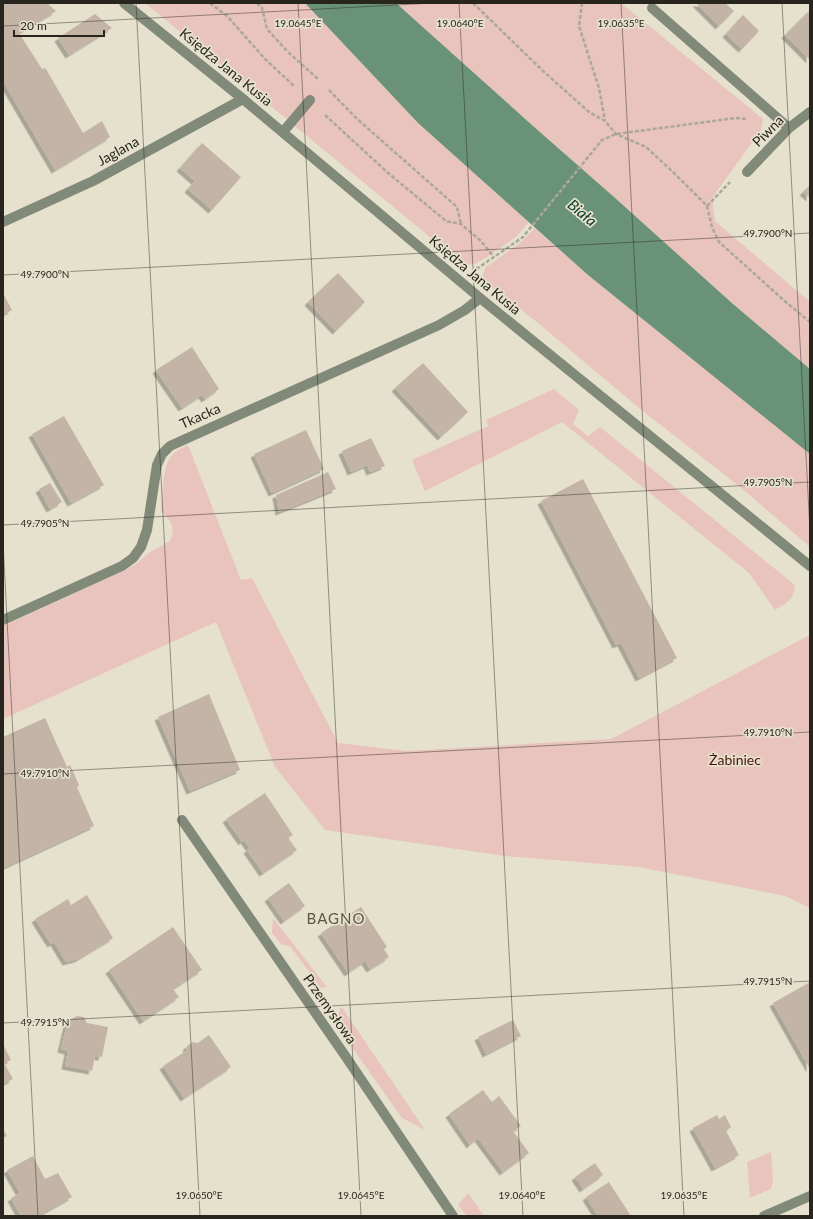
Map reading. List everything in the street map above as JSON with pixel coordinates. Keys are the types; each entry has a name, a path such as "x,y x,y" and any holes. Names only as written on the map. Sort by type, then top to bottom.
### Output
{"street":[{"name":"Księdza Jana Kusia","path":"124,3 283,132 480,298 810,566"},
{"path":"652,8 788,128"},
{"name":"Jaglana","path":"3,222 93,181 243,99"},
{"path":"283,132 310,100"},
{"name":"Piwna","path":"747,172 788,128 810,112"},
{"name":"Tkacka","path":"3,620 122,566 133,558 141,547 147,530 157,465 162,454 170,446 439,324 465,310 480,298"},
{"name":"Przemysłowa","path":"182,820 342,1050 453,1216"},
{"path":"764,1216 784,1212 810,1196"}],"path":[{"path":"210,3 227,16 264,59 388,173 446,221 462,224 482,242 494,257"},
{"path":"257,3 262,8 267,29 287,51 319,80"},
{"path":"473,3 543,71 589,112 605,121 616,134 646,147 707,206 712,227 719,242 810,322"},
{"path":"582,3 579,26 599,88 605,121"},
{"path":"325,86 356,118 457,207 462,224"},
{"path":"472,268 478,268 523,237 602,140 616,134 736,118"},
{"path":"707,206 732,180"}],"green space":[{"path":"145,3 305,3 418,123 529,222 516,237 487,257 475,264 464,265"},
{"path":"396,3 621,3 763,119 761,130 712,198 715,221 810,302 810,369 733,304"},
{"path":"535,228 588,275 810,454 810,547 740,487 639,408 538,323 481,279 486,267 520,243"},
{"path":"554,389 579,410 573,424 588,436 600,427 795,585 791,598 775,610 749,573 562,422 425,491 412,460 488,426 486,420"},
{"name":"Żabiniec","path":"188,445 241,580 252,578 338,743 407,751 611,739 810,635 810,908 785,896 638,867 505,856 325,830 275,767 216,622 3,719 3,626 126,570 150,552 170,541 173,532 172,524 161,511 164,476 170,458 178,450"},
{"path":"273,918 327,987 321,988 290,946 282,945 272,933"},
{"path":"341,1006 425,1130 402,1118 342,1033 338,1015"},
{"path":"771,1152 773,1181 771,1189 750,1198 747,1162"},
{"path":"468,1193 484,1216 467,1216 458,1205"}],"water":[{"name":"Biała","path":"305,3 396,3 733,304 810,369 810,454 588,275 418,123"}],"building":[{"path":"3,3 47,3 56,11 19,33 42,69 46,69 83,133 102,121 110,137 55,170 3,81"},
{"path":"696,3 725,3 734,11 719,26"},
{"path":"810,10 810,60 785,35"},
{"path":"95,14 112,28 69,55 58,38"},
{"path":"743,15 759,31 742,49 726,34"},
{"path":"202,143 241,177 212,210 188,189 195,181 180,168"},
{"path":"810,185 810,198 803,192"},
{"path":"338,273 365,302 336,331 308,302"},
{"path":"3,293 12,310 3,315"},
{"path":"192,347 219,389 205,399 202,395 182,408 156,370"},
{"path":"423,363 468,412 441,437 395,388"},
{"path":"64,416 104,485 71,503 32,434"},
{"path":"306,430 324,469 272,493 254,454"},
{"path":"371,438 385,466 370,472 367,465 351,472 342,451"},
{"path":"328,472 336,489 279,512 276,495"},
{"path":"583,479 677,658 639,678 621,643 616,645 541,501"},
{"path":"50,483 62,502 50,509 39,489"},
{"path":"209,694 240,770 190,791 158,717"},
{"path":"45,718 67,767 70,765 79,785 77,787 94,826 3,868 3,737"},
{"path":"265,793 293,835 288,838 297,850 263,873 247,850 250,848 244,840 242,842 226,819"},
{"path":"289,883 305,906 284,921 268,898"},
{"path":"87,895 113,938 78,959 66,962 54,942 51,944 35,919 68,899 71,905"},
{"path":"361,907 387,947 384,949 389,957 370,969 365,961 348,973 321,933"},
{"path":"173,927 202,970 173,989 179,997 143,1021 109,970"},
{"path":"810,982 810,1069 773,1003"},
{"path":"77,1016 84,1017 87,1023 108,1027 102,1057 95,1056 92,1071 65,1066 68,1051 61,1049 68,1019 72,1019"},
{"path":"513,1020 521,1036 486,1054 478,1037"},
{"path":"209,1035 231,1067 184,1098 163,1066 186,1051 187,1046 193,1042 198,1043"},
{"path":"3,1044 11,1060 4,1063 13,1079 3,1084"},
{"path":"483,1090 492,1102 499,1096 521,1126 513,1131 529,1153 503,1172 478,1138 470,1145 449,1114"},
{"path":"717,1115 719,1119 725,1115 731,1127 726,1131 739,1155 715,1168 693,1128"},
{"path":"3,1129 7,1136 3,1138"},
{"path":"33,1156 45,1179 58,1173 72,1197 38,1216 21,1216 11,1198 20,1193 7,1170"},
{"path":"595,1163 603,1175 583,1189 575,1177"},
{"path":"609,1182 631,1216 598,1216 586,1197"}],"district":[{"name":"BAGNO","path":"336,919"}]}
